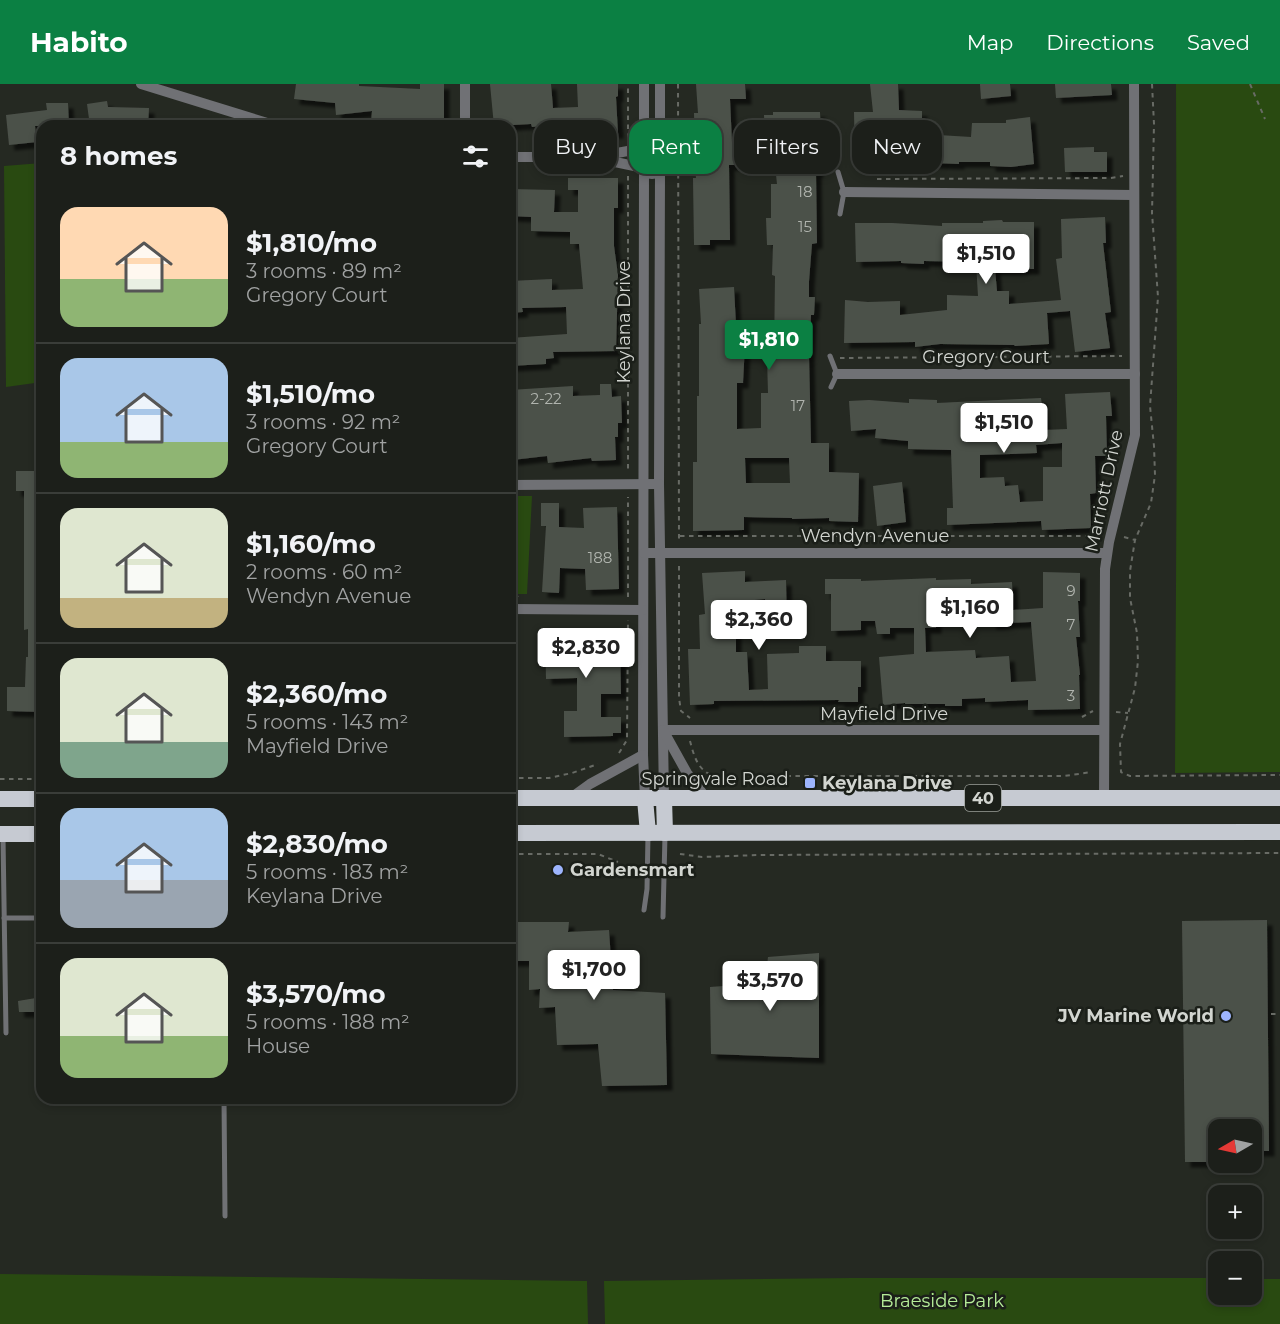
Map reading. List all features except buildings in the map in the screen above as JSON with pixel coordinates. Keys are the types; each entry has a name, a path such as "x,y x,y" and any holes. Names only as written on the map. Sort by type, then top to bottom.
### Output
{"highway":[{"name":"Springvale Road","path":"516,798 1280,798"},
{"path":"0,799 36,799"},
{"name":"Keylana Drive","path":"645,799 656,833"},
{"name":"Keylana Drive","path":"656,833 664,799"},
{"name":"40","path":"516,833 1280,832"},
{"path":"2,834 36,834"}],"street":[{"path":"141,84 258,120"},
{"path":"465,84 465,120"},
{"path":"640,120 644,84"},
{"path":"660,84 660,120"},
{"name":"Marriott Drive","path":"1104,798 1106,553 1134,444 1134,84"},
{"path":"516,157 534,157"},
{"name":"Keylana Drive","path":"637,174 644,553 643,755 645,799"},
{"name":"Keylana Drive","path":"660,174 659,484 664,799"},
{"path":"844,192 1134,195"},
{"name":"Gregory Court","path":"837,374 1135,374"},
{"path":"516,485 659,484"},
{"name":"Wendyn Avenue","path":"644,553 1106,553"},
{"path":"516,609 643,609"},
{"path":"663,730 687,773 706,798"},
{"name":"Mayfield Drive","path":"663,730 1104,730"},
{"path":"570,798 590,784 643,755"}],"lane":[{"path":"839,174 844,192 840,214"},
{"path":"831,358 837,374 831,387"},
{"path":"644,910 656,833"},
{"path":"656,833 663,918"},
{"path":"2,834 6,1033"},
{"path":"4,918 36,918"},
{"path":"224,1104 225,1216"}],"path":[{"path":"628,84 633,120"},
{"path":"678,84 679,698 681,711 689,718 700,718"},
{"path":"1122,772 1120,744 1135,688 1138,661 1137,633 1131,610 1129,586 1135,540 1151,503 1155,475 1150,406 1158,297 1152,213 1154,124 1152,84"},
{"path":"1250,84 1265,119"},
{"path":"617,755 627,740 628,485 637,174"},
{"path":"875,179 1111,178 1134,175"},
{"path":"831,358 1111,358 1134,355"},
{"path":"679,536 1088,536 1096,530 1135,540"},
{"path":"1081,718 1090,711 1128,713"},
{"path":"516,778 549,778 603,763"},
{"path":"699,767 715,776 1070,776 1087,772 1122,772 1130,776 1280,775"},
{"path":"0,779 36,779"},
{"path":"516,854 598,854 618,862"},
{"path":"680,854 702,857 1280,854"},
{"path":"1271,1014 1280,1014"}],"green space":[{"path":"1176,84 1280,84 1280,772 1175,773"},
{"path":"36,163 36,383 6,387 4,166"},
{"path":"516,496 532,496 527,594 516,594"},
{"path":"0,1274 587,1281 588,1324 0,1324"},
{"name":"Braeside Park","path":"1208,1278 1208,1305 1262,1305 1262,1279 1280,1279 1280,1324 605,1324 604,1281"}],"place":[{"name":"Keylana Drive","path":"810,783"},
{"name":"Gardensmart","path":"558,870"},
{"name":"JV Marine World","path":"1226,1016"}]}
